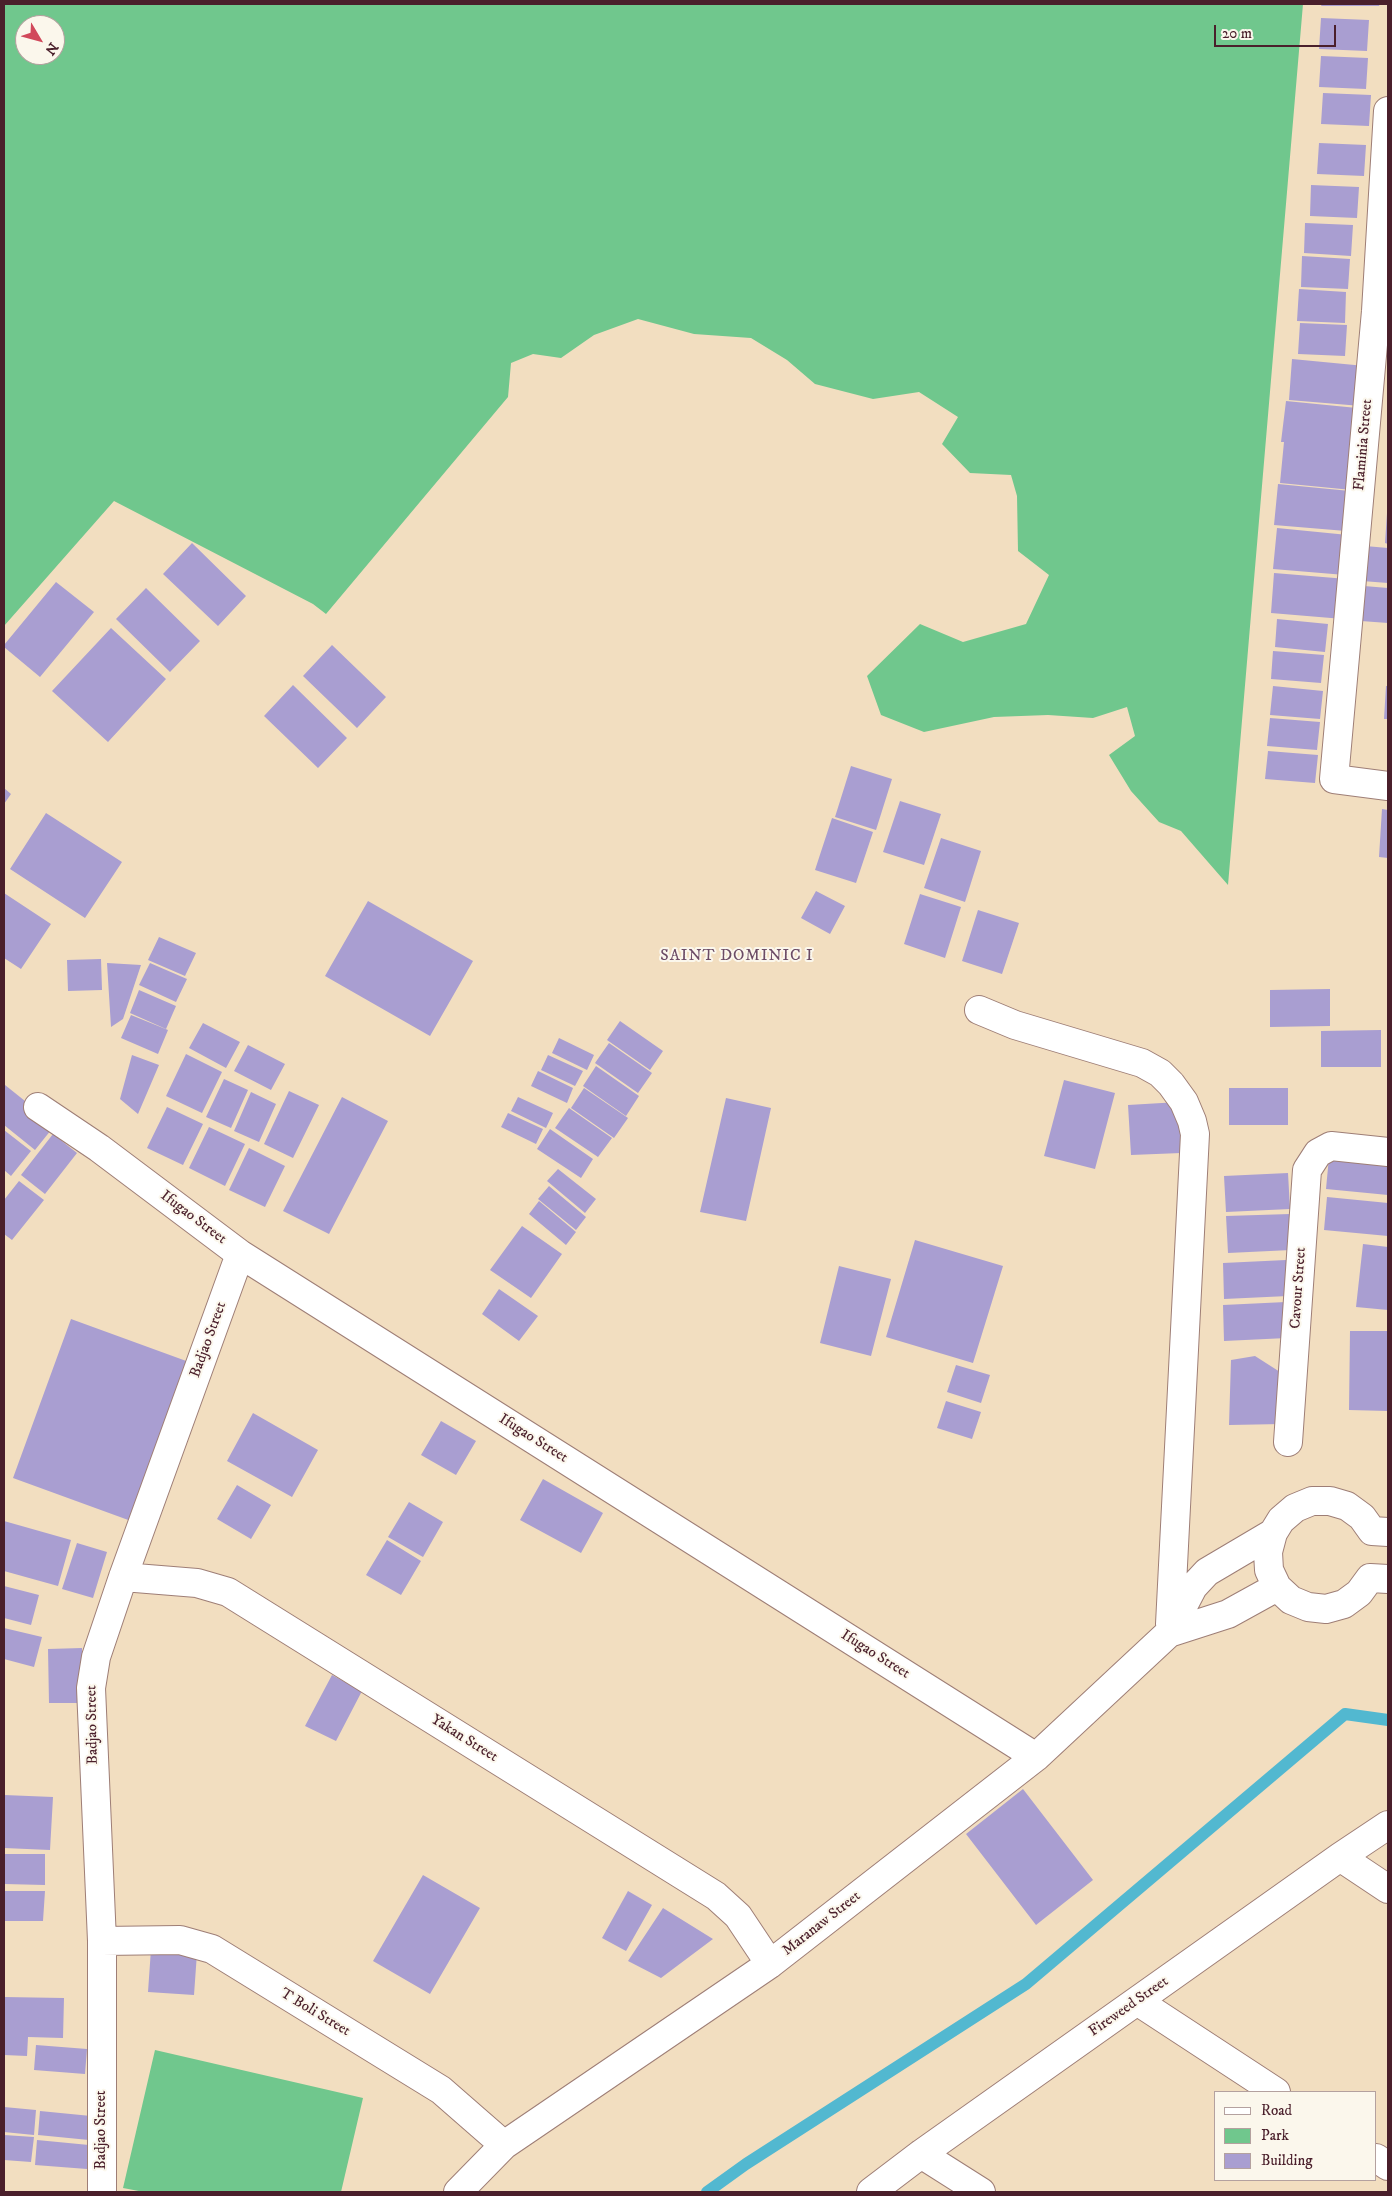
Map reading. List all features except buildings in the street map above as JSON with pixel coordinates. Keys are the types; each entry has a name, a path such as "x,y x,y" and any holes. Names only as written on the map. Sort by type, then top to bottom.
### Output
{"street":[{"name":"Flaminia Street","path":"1388,111 1382,315 1334,780 1388,786"},
{"path":"979,1010 1015,1025 1142,1063 1160,1072 1184,1102 1192,1121 1195,1134 1169,1633"},
{"name":"Ifugao Street","path":"38,1107 99,1148 240,1254 1036,1757"},
{"name":"Cavour Street","path":"1288,1442 1307,1170 1318,1153 1331,1146 1388,1152"},
{"name":"Badjao Street","path":"102,2192 102,1941 91,1688 96,1657 123,1577 240,1254"},
{"name":"Maranaw Street","path":"1169,1633 1228,1614 1277,1587 1270,1570 1268,1552 1273,1533 1281,1520 1295,1508 1312,1501 1330,1501 1347,1506 1362,1517 1372,1531 1388,1532"},
{"name":"Maranaw Street","path":"458,2192 504,2145 770,1964 1036,1757 1169,1633 1193,1587 1207,1572 1273,1533"},
{"name":"Yakan Street","path":"123,1577 197,1584 228,1592 716,1896 738,1916 770,1964"},
{"path":"1277,1587 1291,1600 1308,1607 1326,1609 1344,1604 1359,1593 1370,1578 1388,1579"},
{"name":"Fireweed Street","path":"871,2192 921,2154 1388,1825"},
{"path":"1340,1857 1388,1889"},
{"name":"T Boli Street","path":"102,1941 180,1940 212,1950 441,2090 504,2145"},
{"path":"1137,2001 1274,2091"},
{"path":"921,2154 981,2192"},
{"path":"1377,2159 1388,2166"}],"green space":[{"path":"4,4 1303,4 1228,885 1181,831 1159,822 1131,791 1109,755 1135,736 1127,707 1093,718 1048,715 994,717 924,732 881,715 867,676 920,624 963,642 1026,624 1049,575 1018,551 1017,496 1011,475 970,473 942,444 958,417 919,392 873,399 815,384 787,360 751,338 694,334 638,319 594,335 561,358 533,354 511,363 508,397 326,614 313,604 114,501 4,626"},
{"path":"155,2050 363,2098 341,2192 144,2192 123,2188"}],"waterway":[{"path":"707,2192 746,2164 1026,1984 1345,1714 1388,1720"}],"district":[{"name":"SAINT DOMINIC I","path":"737,957"}]}
